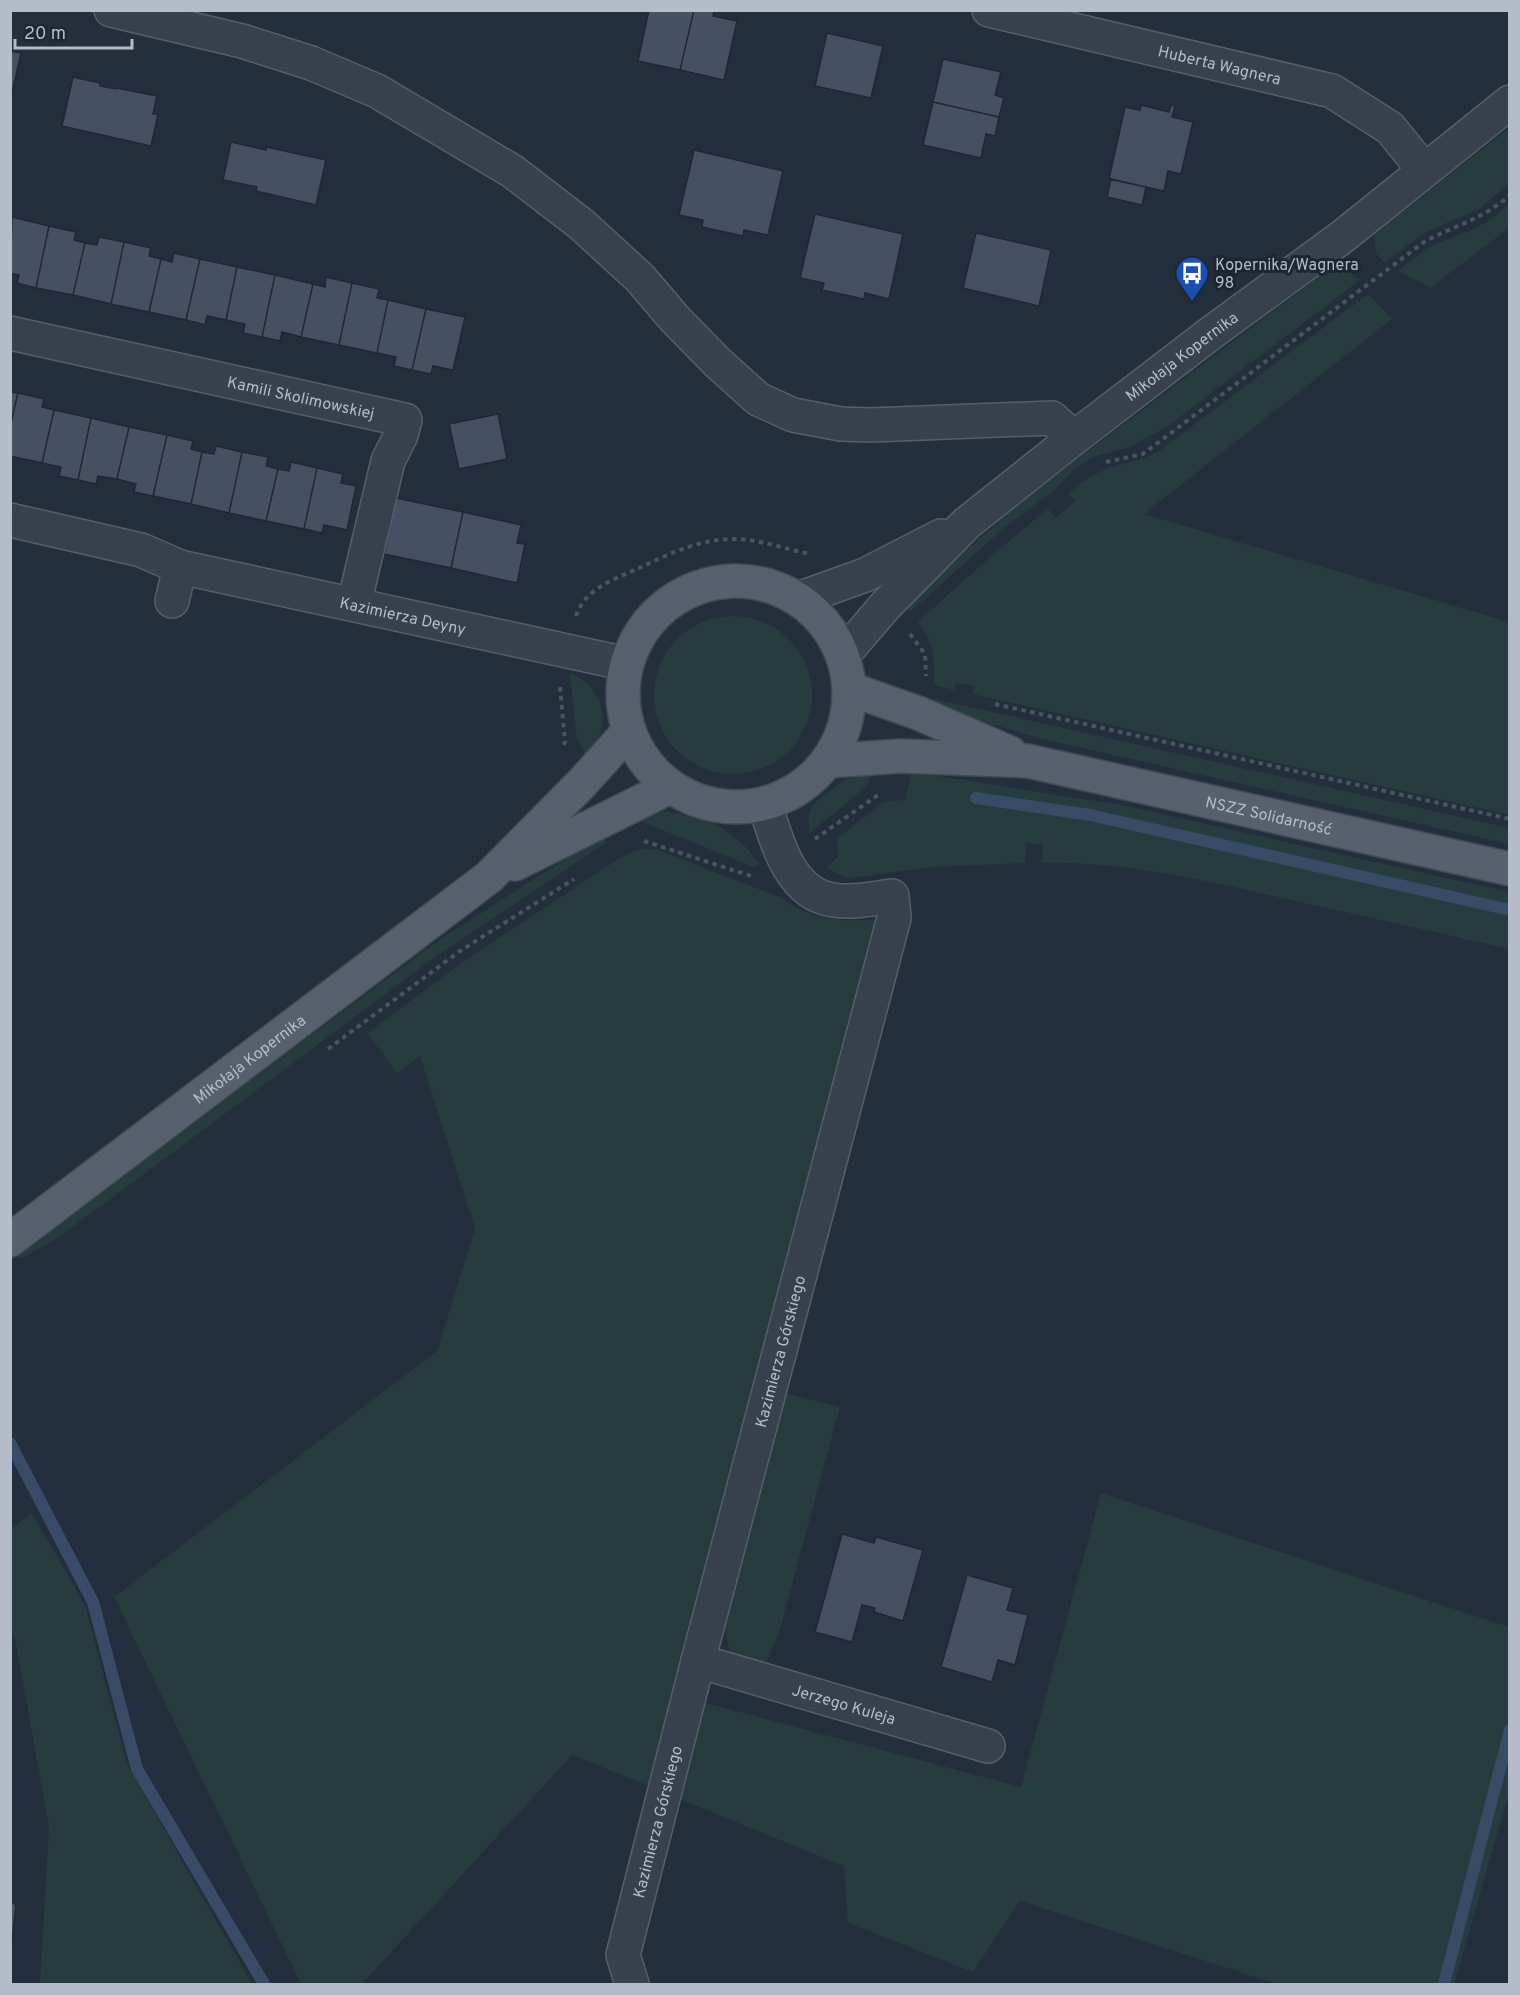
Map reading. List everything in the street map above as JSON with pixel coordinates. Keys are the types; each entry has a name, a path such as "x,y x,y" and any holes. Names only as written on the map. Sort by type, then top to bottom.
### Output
{"main road":[{"path":"731,580 766,584 798,599 825,623 843,655 850,689 848,714 841,738 828,761 810,781 786,796 760,806 729,808 698,802 670,788 645,763 628,732 622,697 627,663 642,630 666,604 696,587 731,580"},
{"name":"NSZZ Solidarność","path":"850,689 918,713 1028,761"},
{"name":"Mikołaja Kopernika","path":"10,1240 489,877 583,782 628,732"},
{"name":"NSZZ Solidarność","path":"828,761 901,756 1028,761 1509,869"},
{"name":"Mikołaja Kopernika","path":"489,877 670,788"}],"street":[{"path":"111,10 242,41 311,63 376,91 512,171 581,224 640,278 717,362 758,399 794,415 841,424 871,425 1052,418 1074,438"},
{"name":"Huberta Wagnera","path":"989,10 1332,91 1390,128 1424,170"},
{"name":"Mikołaja Kopernika","path":"843,655 886,605 967,523 1202,340 1342,237 1509,102"},
{"name":"Kamili Skolimowskiej","path":"10,333 405,420 401,435 388,461 354,604"},
{"name":"Kazimierza Deyny","path":"10,520 141,550 180,567 627,663"},
{"name":"Mikołaja Kopernika","path":"798,599 866,574 967,523"},
{"path":"172,601 180,567"},
{"name":"Kazimierza Górskiego","path":"632,1984 623,1955 894,918 892,896 851,901 831,900 816,895 800,882 785,861 765,804"},
{"name":"Jerzego Kuleja","path":"698,1661 988,1746"}],"path":[{"path":"1100,463 1143,454 1424,242 1441,232 1479,218 1509,195"},
{"path":"579,608 592,593 603,585 676,551 712,541 753,540"},
{"path":"908,631 925,654 926,688 918,713"},
{"path":"984,701 1509,819"},
{"path":"637,839 759,878 879,795 901,756"},
{"path":"326,1051 460,951 578,876"}],"green space":[{"path":"1509,128 1509,184 1479,209 1426,232 1384,263 1376,253 1374,234"},
{"path":"1509,205 1509,228 1430,288 1398,271 1431,246 1476,228"},
{"path":"1330,268 1349,272 1360,280 1168,426 1130,447 1097,456 1075,468 1057,488 1004,528 910,612 904,605 1026,498"},
{"path":"1368,294 1392,319 1144,514 1509,622 1509,815 973,694 974,686 956,683 954,690 934,685 933,652 918,622 950,593 1048,509 1056,518 1075,501 1068,494 1085,480 1104,470 1159,451"},
{"path":"733,616 763,622 777,629 789,639 799,651 806,665 812,695 806,725 799,739 789,751 777,761 763,768 733,774 703,768 689,761 677,751 667,739 660,725 654,695 660,665 667,651 677,639 689,629 703,622"},
{"path":"570,673 580,678 595,692 602,710 601,730 596,743 585,755 577,739"},
{"path":"930,698 1509,828 1509,844 1038,738 928,705"},
{"path":"874,770 866,787 809,834 809,814 812,805 845,779"},
{"path":"912,772 1121,805 1509,892 1509,949 1165,874 1104,865 1042,863 1043,844 1026,843 1025,863 932,867 850,878 826,868 838,857 837,839 883,802 905,800"},
{"path":"653,811 678,813 718,825 746,847 760,864 754,867 638,820"},
{"path":"602,835 607,842 438,955 58,1238 21,1259 17,1256 432,945"},
{"path":"642,849 658,850 782,898 806,912 819,916 845,920 886,919 743,1421 649,1786 572,1755 362,1984 301,1984 114,1597 437,1351 475,1229 420,1056 397,1073 367,1033 470,957 626,854"},
{"path":"778,1391 840,1407 779,1633 764,1668 730,1652 722,1618"},
{"path":"1101,1493 1509,1627 1509,1793 1454,1984 1277,1984 1020,1901 973,1972 848,1923 844,1866 676,1798 702,1702 1021,1787"},
{"path":"32,1513 85,1605 127,1764 252,1984 40,1984 49,1827 15,1638 10,1634 11,1529"}],"building":[{"path":"649,10 694,10 680,70 638,61"},
{"path":"694,10 714,10 713,16 737,21 724,80 680,70"},
{"path":"827,33 883,46 871,98 815,86"},
{"path":"10,51 21,53 11,98 10,97"},
{"path":"943,59 1001,72 995,95 1004,98 999,117 933,102"},
{"path":"73,77 100,83 100,86 157,96 153,114 158,114 151,146 62,126"},
{"path":"933,102 999,117 995,136 986,134 981,158 923,145"},
{"path":"1141,105 1169,112 1171,105 1175,106 1172,117 1193,122 1181,174 1168,171 1164,191 1109,179 1125,107 1140,110"},
{"path":"231,142 326,160 316,205 256,191 257,187 223,180"},
{"path":"694,150 783,171 768,235 744,230 743,236 702,227 703,220 679,215"},
{"path":"1111,179 1146,187 1142,205 1107,197"},
{"path":"815,214 903,234 889,299 865,293 864,299 822,290 824,283 800,278"},
{"path":"12,217 49,226 36,288 17,283 19,275 10,273"},
{"path":"49,226 76,232 74,240 85,243 73,295 36,288"},
{"path":"976,233 1051,250 1039,306 963,288"},
{"path":"99,237 124,242 111,304 73,295 85,243 97,245"},
{"path":"124,242 151,248 149,256 161,259 149,312 111,304"},
{"path":"174,253 200,259 186,320 149,312 161,259 172,262"},
{"path":"200,259 237,267 226,320 207,316 205,325 186,320"},
{"path":"237,267 275,275 262,337 243,333 245,324 226,320"},
{"path":"275,275 313,284 301,337 282,332 280,341 262,337"},
{"path":"326,277 352,283 339,345 301,337 313,284 325,287"},
{"path":"352,283 379,289 377,298 388,300 377,353 339,345"},
{"path":"388,300 426,309 412,370 394,366 396,357 377,353"},
{"path":"426,309 465,317 453,370 433,366 431,374 412,370"},
{"path":"10,392 18,393 10,427"},
{"path":"18,393 44,399 42,407 54,410 42,463 10,456 10,427"},
{"path":"54,410 91,418 78,480 59,476 61,467 42,463"},
{"path":"498,414 507,459 459,469 449,424"},
{"path":"91,418 129,427 117,479 98,476 96,484 78,480"},
{"path":"129,427 167,435 153,496 134,492 136,484 117,479"},
{"path":"167,435 193,441 191,449 202,452 191,504 153,496"},
{"path":"216,446 242,452 229,513 191,504 202,452 214,454"},
{"path":"242,452 268,457 266,466 278,469 266,521 229,513"},
{"path":"291,462 317,468 304,529 266,521 278,469 289,471"},
{"path":"317,468 343,474 341,483 356,486 347,530 324,525 322,533 304,529"},
{"path":"396,498 463,512 451,568 384,554"},
{"path":"463,512 521,525 517,543 525,544 517,583 451,568"},
{"path":"842,1534 874,1543 876,1537 923,1550 903,1621 874,1612 875,1608 862,1605 852,1642 815,1632"},
{"path":"967,1575 1013,1588 1007,1610 1028,1615 1015,1665 998,1660 992,1682 941,1667"},
{"path":"10,1903 16,1904 10,1962"}],"waterway":[{"path":"976,798 1090,815 1510,910"},
{"path":"10,1443 93,1602 137,1769 264,1984"},
{"path":"1444,1984 1510,1730"}],"place":[{"name":"Kopernika/Wagnera 98","path":"1192,302"}]}
